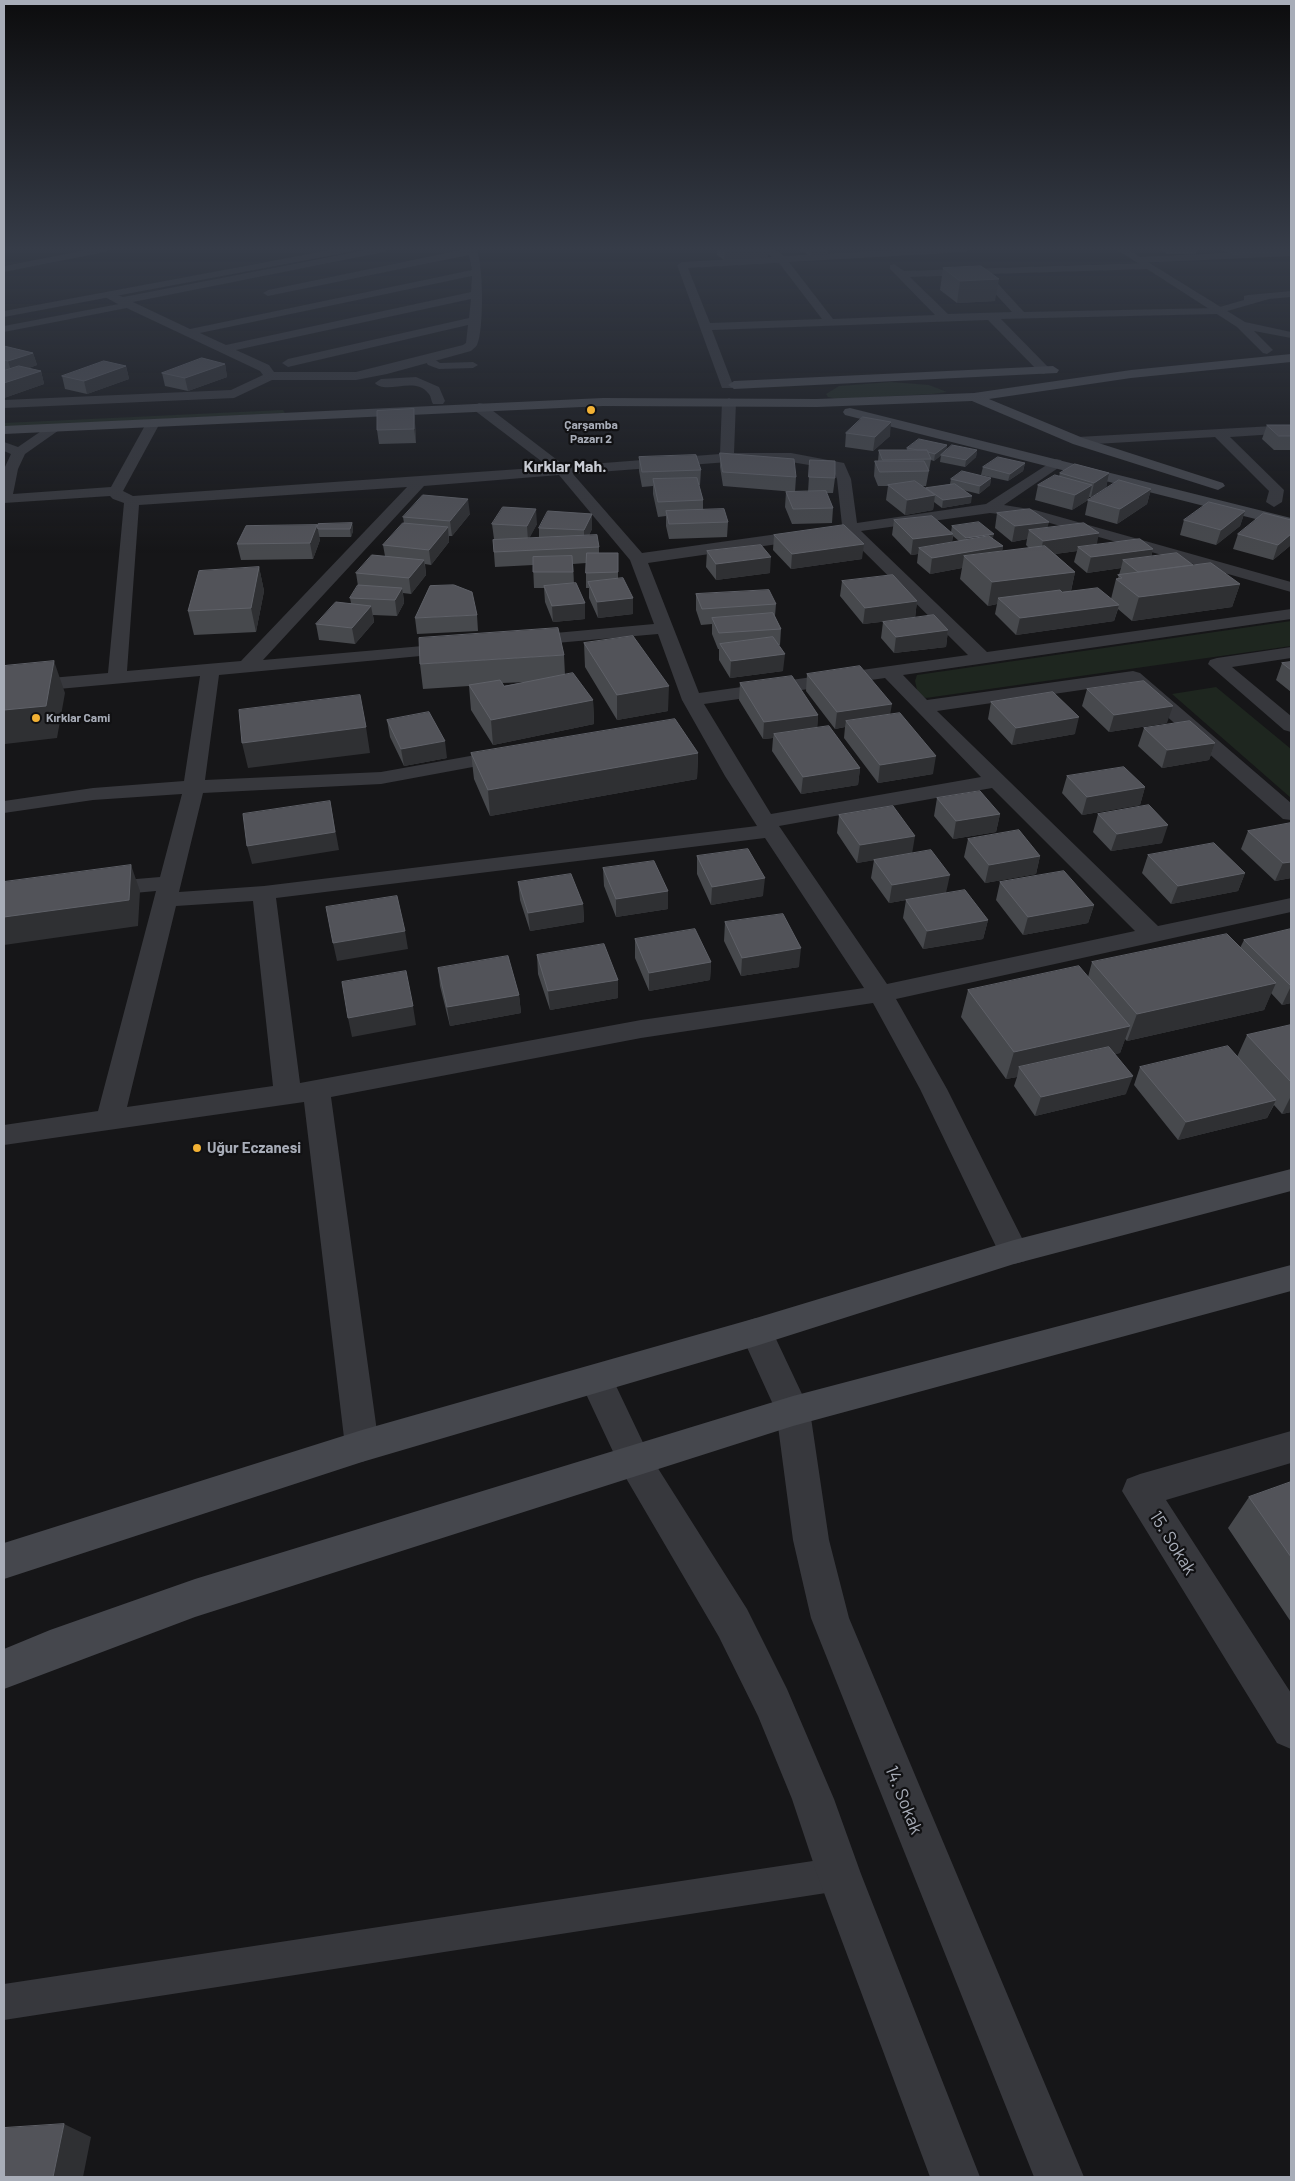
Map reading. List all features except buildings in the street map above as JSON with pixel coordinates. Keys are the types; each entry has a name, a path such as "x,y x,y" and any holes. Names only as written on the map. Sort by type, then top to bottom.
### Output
{"main road":[{"path":"1094,366 1259,351"},
{"path":"4,430 603,402 817,403 974,397 1131,374 1291,358"},
{"path":"722,386 1065,369"},
{"path":"926,376 1078,441 1169,472 1235,491"},
{"path":"814,382 810,387 817,403 1291,523"},
{"path":"4,422 657,389"},
{"path":"1269,500 1291,506"},
{"path":"4,1561 362,1446 756,1332 1014,1252 1291,1180"},
{"path":"4,1669 50,1650 195,1598 635,1462 793,1411 1291,1278"}],"street":[{"path":"227,351 266,366 320,374 356,376 429,360 458,351"},
{"path":"4,404 234,394 247,388 254,382 266,366 335,351"},
{"path":"382,355 400,351"},
{"path":"712,351 722,386"},
{"path":"1025,351 1044,370"},
{"path":"320,374 349,363"},
{"path":"247,388 416,381 434,390 438,400"},
{"path":"728,458 729,402"},
{"path":"479,407 563,470 638,559 692,700 693,723 768,827 880,994 963,1147 1014,1252"},
{"path":"116,491 153,423"},
{"path":"54,428 19,452 11,469 4,498 116,491"},
{"path":"1078,441 1291,429"},
{"path":"1219,434 1277,490 1269,500"},
{"path":"4,446 19,452"},
{"path":"116,491 118,496 132,500 418,483 728,458 798,457 839,466 844,479 850,529 982,658"},
{"path":"990,508 1056,463"},
{"path":"246,667 418,483"},
{"path":"117,677 132,500"},
{"path":"638,559 990,508 1030,513 1291,587"},
{"path":"692,700 1291,614"},
{"path":"500,644 665,628"},
{"path":"4,688 470,646"},
{"path":"1291,653 1216,664 1291,726"},
{"path":"110,1120 194,787 210,670"},
{"path":"889,671 922,707 1153,935"},
{"path":"922,707 1133,677 1291,814"},
{"path":"4,807 94,794 381,778 527,752"},
{"path":"82,891 264,893 768,827 997,781"},
{"path":"264,893 302,1092 362,1446"},
{"path":"4,1135 302,1092 640,1029 880,994 1291,905"},
{"name":"14. Sokak","path":"756,1332 793,1411 811,1540 830,1618 1059,2177"},
{"path":"596,1379 635,1462 733,1623 773,1702 813,1799 839,1874 955,2177"},
{"name":"15. Sokak","path":"1291,1447 1140,1491 1291,1729"}],"lane":[{"path":"429,360 431,363 439,366 473,370 473,351"},
{"path":"4,2002 839,1874"}],"shaded area":[{"path":"891,382 929,385 947,392 837,399 828,397 826,394 839,386"},
{"path":"283,410 285,413 4,427 4,423"},
{"path":"1291,621 1291,646 926,698 918,694 915,681 917,675"},
{"path":"1216,687 1291,749 1291,798 1172,694"}],"place":[{"name":"Çarşamba Pazarı 2","path":"591,410"},
{"name":"Kırklar Cami","path":"36,718"},
{"name":"Uğur Eczanesi","path":"197,1148"}],"district":[{"name":"Kırklar Mah.","path":"565,467"}]}
